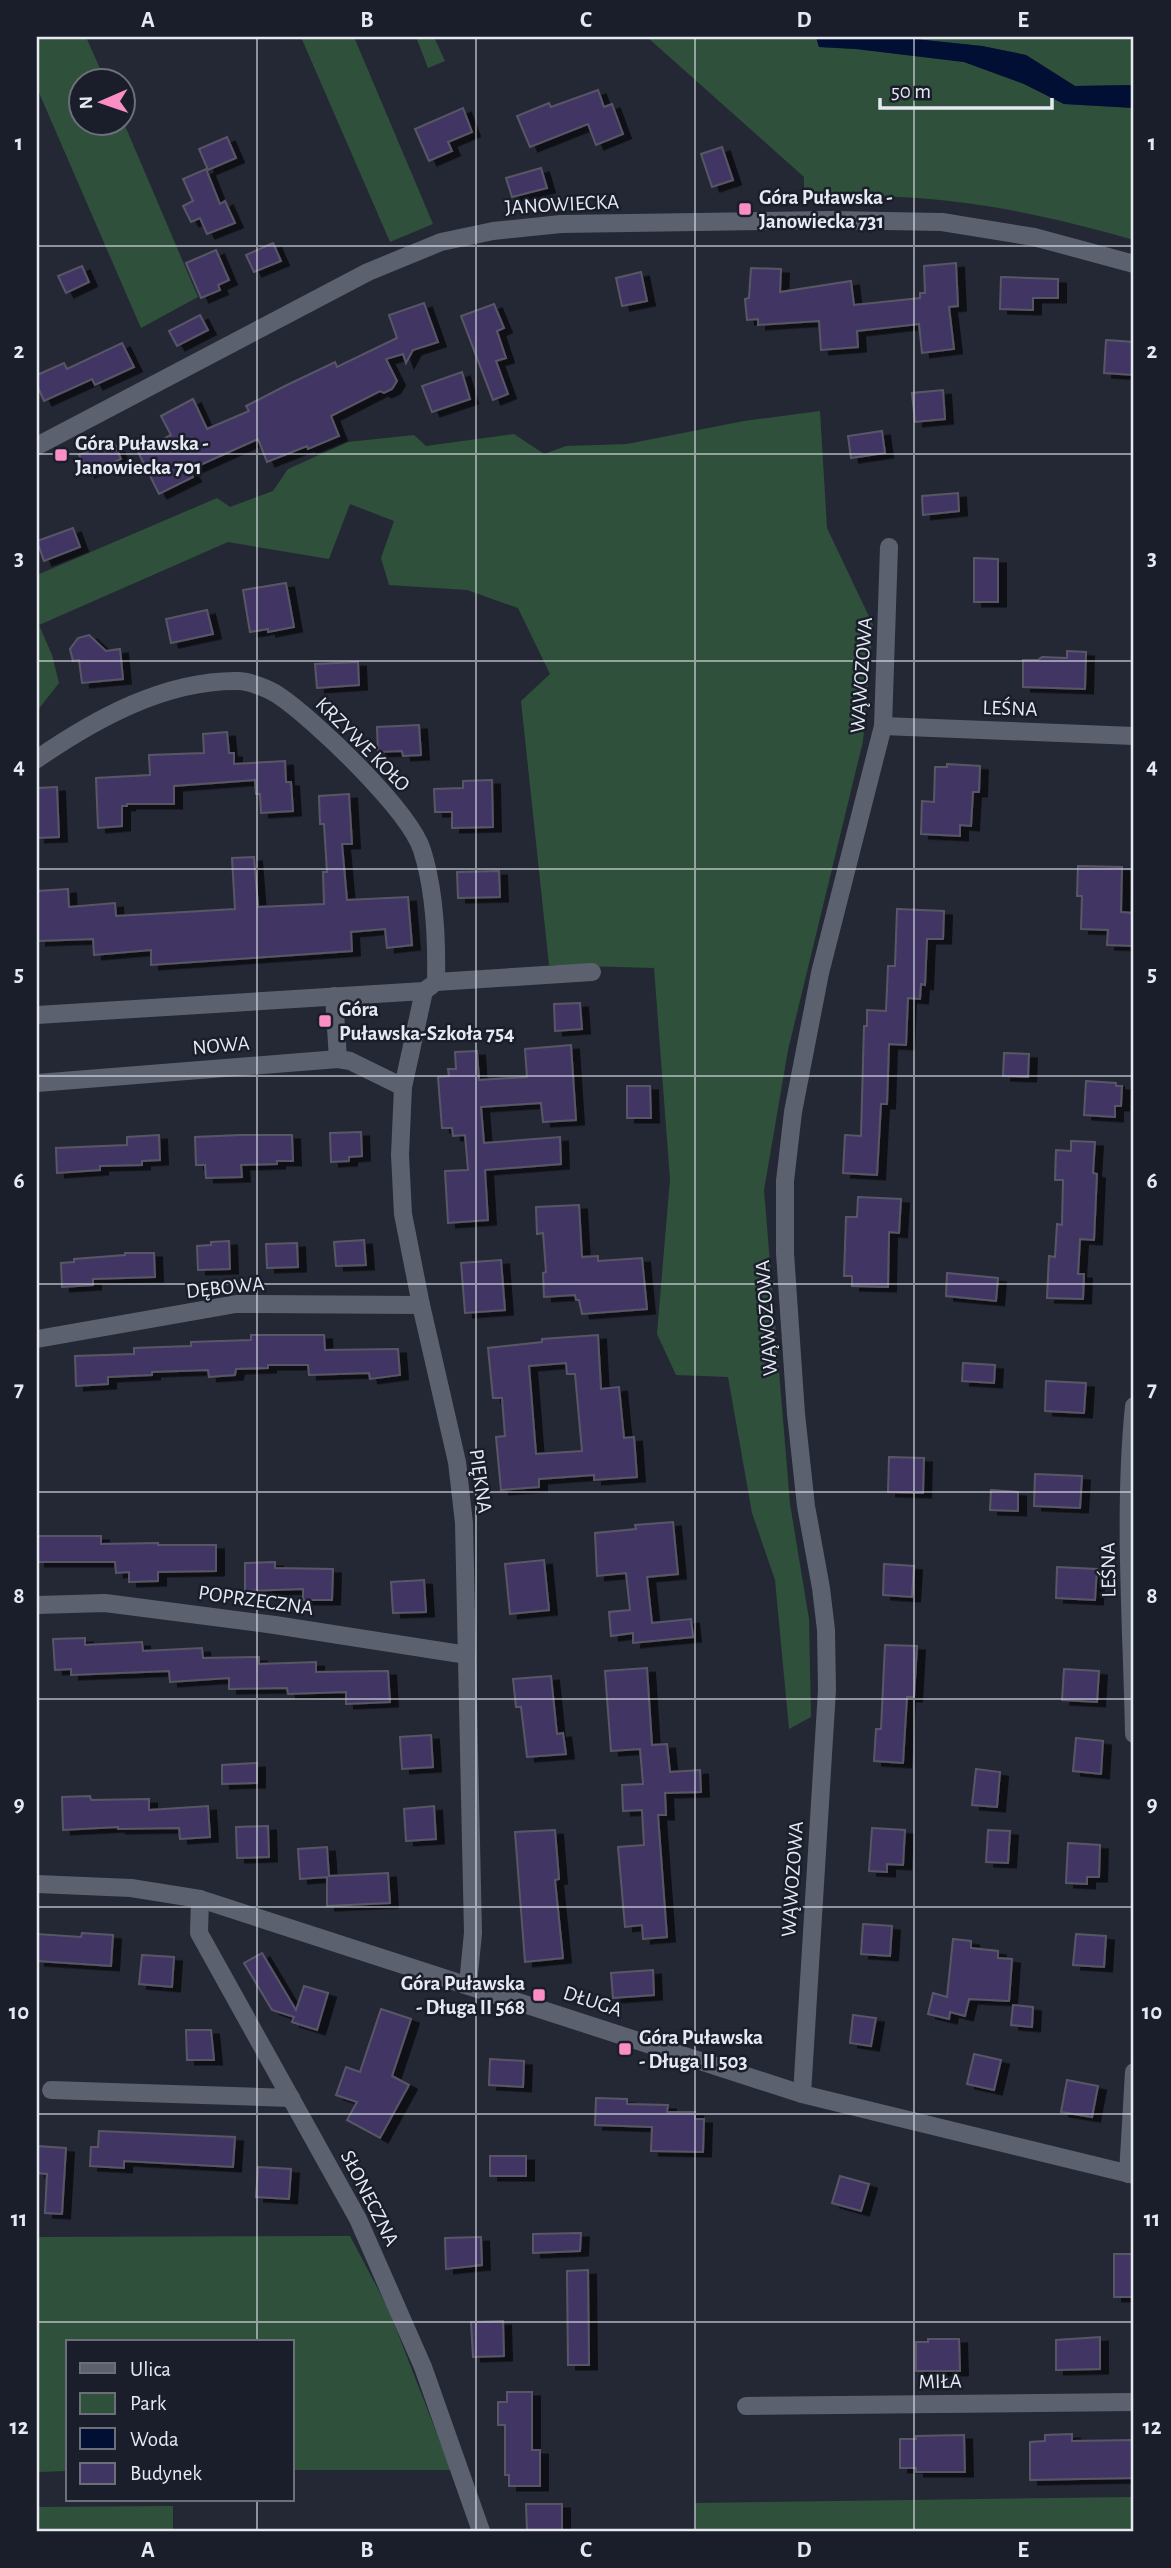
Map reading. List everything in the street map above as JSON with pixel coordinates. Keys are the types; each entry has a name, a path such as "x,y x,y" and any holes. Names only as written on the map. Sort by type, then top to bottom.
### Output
{"street":[{"name":"JANOWIECKA","path":"37,446 368,272 441,242 493,231 561,224 844,220 942,222 1034,237 1134,264"},
{"name":"WĄWOZOWA","path":"802,2094 827,1690 822,1598 806,1506 796,1414 785,1253 785,1181 793,1112 820,973 883,726 889,547"},
{"name":"KRZYWE KOŁO","path":"37,758 84,729 153,696 181,687 240,681 276,693 333,741 400,812 421,847 430,886 437,953 430,986"},
{"name":"LEŚNA","path":"883,726 1134,736"},
{"path":"37,1015 334,996 592,972"},
{"name":"PIĘKNA","path":"430,986 403,1087 400,1155 403,1214 457,1462 464,1523 473,1933 468,1984"},
{"path":"334,996 338,1059"},
{"name":"NOWA","path":"37,1083 338,1059 350,1061 403,1087"},
{"name":"DĘBOWA","path":"37,1339 236,1304 421,1305"},
{"name":"LEŚNA","path":"1134,1406 1131,1437 1134,1734"},
{"name":"POPRZECZNA","path":"37,1605 106,1603 275,1625 467,1655"},
{"name":"DŁUGA","path":"37,1884 131,1888 200,1899 802,2094 1131,2174"},
{"name":"SŁONECZNA","path":"200,1899 199,1933 358,2219 423,2367 481,2531"},
{"path":"1131,2174 1134,2072"},
{"path":"51,2090 290,2098"},
{"name":"MIŁA","path":"746,2406 1134,2402"}],"green space":[{"path":"37,37 86,37 99,66 66,66 66,136 129,136 198,297 141,328 37,88"},
{"path":"301,37 354,37 433,224 390,242"},
{"path":"416,37 434,37 445,61 428,68"},
{"path":"647,37 816,37 819,47 964,62 1024,84 1064,104 1134,108 1134,240 1054,219 945,200 904,197 804,198 804,177"},
{"path":"896,37 1134,37 1134,85 1075,86 1026,55 982,46"},
{"path":"820,411 827,528 873,625 863,741 788,1050 764,1190 790,1504 809,1619 811,1717 789,1729 775,1580 752,1513 728,1377 676,1375 657,1334 670,1179 654,968 549,965 521,701 550,674 518,608 467,590 389,585 381,558 394,521 350,504 329,559 228,542 39,625 52,655 59,683 37,711 37,575 217,498 230,507 273,491 288,469 348,442 414,435 426,446 514,434 544,454 566,446 627,444 744,421"},
{"path":"350,2236 388,2308 451,2470 294,2470 294,2340 66,2340 66,2471 37,2472 37,2237"},
{"path":"1134,2497 1134,2531 696,2531 695,2503"},
{"path":"173,2506 173,2531 37,2531 37,2507"}],"water":[{"path":"816,37 896,37 982,46 1026,55 1075,86 1134,85 1134,108 1064,104 1024,84 964,62 819,47"}],"building":[{"path":"598,90 604,107 612,104 623,134 596,145 588,124 530,147 517,116 549,103 551,107"},
{"path":"463,108 472,132 448,142 452,151 429,161 415,129"},
{"path":"227,137 236,158 208,170 199,149"},
{"path":"722,147 733,180 712,187 701,154"},
{"path":"541,168 547,188 512,197 506,178"},
{"path":"206,169 220,204 225,201 235,223 207,234 200,218 191,222 183,206 193,201 183,179"},
{"path":"273,243 281,261 254,272 246,255"},
{"path":"216,250 229,280 218,285 220,290 201,298 186,263"},
{"path":"956,263 958,306 949,307 954,349 922,353 919,324 857,331 858,347 821,350 819,321 758,325 758,319 747,320 745,299 749,298 751,268 781,269 780,292 851,281 854,305 920,298 920,293 925,293 924,266"},
{"path":"82,266 89,282 66,293 58,276"},
{"path":"641,272 647,301 622,306 616,278"},
{"path":"1001,277 1058,279 1058,298 1033,298 1033,310 1000,309"},
{"path":"424,303 438,342 413,350 406,363 403,354 386,359 397,381 392,389 384,393 380,391 331,416 339,436 267,462 258,439 189,470 193,477 159,494 138,452 171,435 161,416 193,399 207,429 249,411 246,406 285,386 335,362 337,367 397,338 389,315"},
{"path":"494,304 504,328 497,331 506,358 496,361 508,394 493,400 461,316"},
{"path":"200,315 208,330 177,346 169,331"},
{"path":"1106,340 1134,342 1134,375 1104,373"},
{"path":"122,343 134,367 95,385 92,379 44,401 37,385 37,375 64,363 67,369"},
{"path":"462,372 470,399 432,412 422,386"},
{"path":"943,390 945,419 915,422 912,393"},
{"path":"882,431 885,453 851,458 848,436"},
{"path":"113,440 121,459 87,473 79,455"},
{"path":"958,493 959,511 923,515 922,496"},
{"path":"73,528 80,547 44,561 37,541"},
{"path":"974,558 998,559 998,602 974,602"},
{"path":"286,583 294,627 250,632 243,590"},
{"path":"207,610 213,634 171,643 166,619"},
{"path":"89,635 106,651 120,649 123,679 82,683 79,660 73,661 70,649 78,638"},
{"path":"1067,651 1086,652 1085,689 1023,687 1023,660 1038,660 1042,657 1067,658"},
{"path":"358,662 359,685 317,688 315,664"},
{"path":"419,725 421,755 403,756 402,751 378,752 377,727"},
{"path":"227,732 229,753 234,753 234,764 285,761 286,782 291,782 293,811 261,813 260,794 256,794 255,780 174,786 174,804 127,804 122,806 122,826 98,828 96,778 150,775 149,755 204,753 203,734"},
{"path":"947,764 980,766 979,792 973,792 971,826 960,825 960,836 921,834 922,801 934,802 935,767 947,767"},
{"path":"492,780 493,827 452,828 452,812 435,812 434,789 463,788 463,781"},
{"path":"57,787 59,837 37,838 37,788"},
{"path":"349,794 352,844 342,844 347,900 408,897 412,945 387,948 385,929 351,932 352,951 151,965 151,950 94,955 93,939 38,941 37,891 68,889 69,907 115,903 116,916 235,909 232,858 254,857 258,907 324,904 323,872 327,872 319,796"},
{"path":"1078,866 1122,867 1121,912 1133,913 1134,946 1107,945 1108,930 1081,929 1082,896 1077,896"},
{"path":"499,871 500,897 458,898 457,872"},
{"path":"897,909 944,911 943,939 927,939 925,985 921,984 920,999 908,998 906,1045 889,1044 887,1104 881,1104 877,1175 843,1173 845,1135 861,1136 864,1026 867,1026 867,1010 886,1011 888,966 895,966"},
{"path":"580,1003 582,1029 555,1031 554,1004"},
{"path":"571,1045 576,1120 543,1122 541,1103 481,1107 484,1143 560,1137 561,1164 485,1170 488,1220 448,1223 445,1171 468,1170 465,1135 453,1136 452,1128 442,1128 438,1077 449,1076 448,1069 456,1069 455,1052 477,1051 479,1080 527,1077 525,1049"},
{"path":"1004,1053 1029,1054 1028,1077 1003,1076"},
{"path":"1086,1081 1116,1083 1116,1086 1122,1086 1121,1106 1115,1106 1115,1117 1084,1115"},
{"path":"627,1086 650,1086 651,1118 627,1118"},
{"path":"361,1132 362,1156 349,1157 349,1161 331,1162 330,1133"},
{"path":"159,1135 160,1160 142,1161 142,1165 100,1166 100,1170 57,1173 56,1148 127,1145 127,1137"},
{"path":"292,1135 293,1161 241,1165 242,1177 206,1178 205,1165 196,1165 195,1137"},
{"path":"1071,1141 1095,1142 1093,1173 1097,1174 1094,1240 1080,1239 1078,1274 1084,1274 1083,1299 1047,1298 1049,1256 1055,1257 1057,1224 1062,1225 1063,1180 1055,1180 1056,1150 1071,1151"},
{"path":"858,1197 901,1199 899,1233 889,1232 888,1287 852,1286 852,1276 844,1276 846,1217 857,1217"},
{"path":"579,1205 582,1257 598,1256 598,1261 642,1258 647,1309 582,1314 575,1295 544,1297 543,1273 546,1272 543,1233 537,1234 536,1207"},
{"path":"364,1240 366,1265 336,1266 334,1242"},
{"path":"229,1241 230,1269 198,1270 197,1246"},
{"path":"297,1243 298,1267 267,1268 266,1244"},
{"path":"125,1253 154,1253 155,1277 93,1279 93,1285 62,1287 61,1263"},
{"path":"501,1260 505,1310 465,1313 461,1263"},
{"path":"947,1273 998,1278 996,1301 946,1296"},
{"path":"251,1335 324,1335 325,1350 398,1349 400,1375 370,1379 369,1373 309,1375 308,1365 268,1365 268,1368 236,1369 235,1375 209,1377 208,1370 152,1372 152,1375 108,1377 108,1384 76,1386 75,1356 134,1354 134,1348 251,1340"},
{"path":"598,1335 601,1389 619,1387 624,1438 634,1437 637,1477 594,1480 594,1475 539,1479 539,1487 501,1490 496,1437 505,1436 502,1398 493,1398 488,1348 542,1342 542,1339","holes":["566,1363 567,1374 575,1374 582,1451 536,1454 529,1366"]},
{"path":"963,1363 995,1365 994,1383 962,1381"},
{"path":"1046,1381 1086,1383 1084,1413 1045,1411"},
{"path":"889,1457 924,1458 923,1493 888,1492"},
{"path":"1035,1474 1082,1476 1080,1508 1034,1506"},
{"path":"991,1490 1018,1492 1018,1511 990,1510"},
{"path":"673,1522 678,1574 647,1577 652,1623 691,1619 693,1637 633,1643 633,1633 611,1636 609,1612 630,1610 626,1573 597,1576 595,1533 636,1529 635,1525"},
{"path":"37,1536 101,1536 101,1544 216,1545 216,1571 158,1572 158,1581 129,1582 129,1572 116,1573 115,1562 37,1562"},
{"path":"544,1560 549,1610 510,1614 505,1564"},
{"path":"275,1562 275,1568 333,1569 332,1600 303,1600 303,1589 245,1591 245,1563"},
{"path":"884,1564 914,1566 912,1597 883,1595"},
{"path":"1057,1567 1097,1569 1095,1600 1056,1598"},
{"path":"424,1580 426,1612 393,1613 391,1582"},
{"path":"85,1638 85,1645 142,1642 143,1651 202,1648 203,1658 259,1657 259,1664 316,1662 316,1672 388,1671 390,1702 346,1704 346,1692 288,1694 287,1688 229,1689 229,1678 170,1682 169,1671 71,1675 71,1669 55,1670 53,1639"},
{"path":"885,1645 917,1646 914,1697 907,1697 903,1763 874,1761 876,1729 881,1729"},
{"path":"647,1668 652,1745 667,1744 670,1772 700,1770 701,1792 665,1793 666,1815 658,1815 667,1937 643,1939 642,1925 625,1927 618,1847 644,1845 642,1810 623,1811 622,1785 643,1784 640,1749 611,1751 605,1671"},
{"path":"1064,1669 1099,1671 1097,1702 1062,1700"},
{"path":"551,1676 557,1734 563,1733 566,1754 527,1757 521,1707 516,1707 513,1679"},
{"path":"431,1735 433,1767 402,1769 400,1737"},
{"path":"1076,1738 1103,1741 1101,1774 1073,1771"},
{"path":"257,1763 257,1783 222,1784 222,1765"},
{"path":"976,1769 1000,1772 997,1807 972,1805"},
{"path":"90,1796 91,1800 149,1799 149,1810 208,1806 210,1837 180,1839 179,1828 63,1830 62,1797"},
{"path":"434,1806 436,1839 406,1841 404,1809"},
{"path":"268,1826 269,1857 237,1858 236,1827"},
{"path":"872,1828 905,1830 903,1865 887,1864 887,1872 869,1871"},
{"path":"555,1830 559,1879 555,1880 563,1958 525,1962 515,1832"},
{"path":"988,1830 1010,1831 1008,1863 986,1862"},
{"path":"1068,1843 1100,1845 1099,1877 1087,1877 1087,1884 1066,1883"},
{"path":"327,1847 329,1876 388,1873 390,1903 327,1906 327,1877 300,1879 298,1849"},
{"path":"863,1924 892,1926 890,1956 861,1954"},
{"path":"82,1933 113,1935 111,1966 37,1961 37,1934 81,1937"},
{"path":"1076,1934 1106,1936 1104,1967 1073,1965"},
{"path":"953,1939 971,1941 971,1948 998,1951 998,1958 1012,1959 1009,2001 969,1999 965,2016 950,2012 949,2019 928,2014 933,1993 947,1997"},
{"path":"262,1953 296,2010 304,1986 328,1993 317,2030 292,2022 294,2017 272,2010 244,1963"},
{"path":"142,1955 174,1957 172,1987 139,1984"},
{"path":"653,1970 654,1995 613,1998 611,1973"},
{"path":"1013,2005 1033,2007 1032,2027 1011,2025"},
{"path":"381,2009 411,2019 392,2076 409,2085 380,2138 347,2120 357,2102 336,2095 346,2067 360,2072"},
{"path":"853,2015 876,2018 871,2046 850,2043"},
{"path":"186,2030 211,2030 214,2060 187,2060"},
{"path":"974,2054 1001,2060 994,2090 967,2084"},
{"path":"490,2059 524,2061 523,2087 489,2085"},
{"path":"1067,2080 1098,2086 1092,2117 1061,2112"},
{"path":"596,2098 627,2099 627,2104 668,2105 667,2112 695,2112 695,2119 704,2119 703,2152 651,2151 652,2127 595,2125"},
{"path":"99,2131 235,2137 233,2167 124,2161 124,2168 90,2166 91,2147 98,2147"},
{"path":"37,2146 66,2148 62,2214 45,2213 47,2174 37,2173"},
{"path":"490,2156 526,2156 526,2176 490,2176"},
{"path":"258,2167 291,2169 289,2199 256,2197"},
{"path":"840,2176 869,2184 861,2211 832,2203"},
{"path":"581,2233 580,2251 533,2253 533,2234"},
{"path":"481,2237 482,2265 446,2269 445,2238"},
{"path":"1114,2254 1134,2254 1134,2297 1114,2297"},
{"path":"588,2270 589,2365 568,2365 567,2271"},
{"path":"503,2321 504,2356 473,2357 471,2322"},
{"path":"1100,2337 1100,2369 1056,2370 1056,2340"},
{"path":"928,2339 959,2339 960,2371 916,2371 916,2342 928,2342"},
{"path":"507,2392 532,2392 532,2450 540,2450 540,2486 509,2486 509,2475 505,2475 505,2425 498,2425 498,2402 507,2402"},
{"path":"1072,2434 1072,2441 1134,2440 1134,2478 1030,2480 1030,2442 1045,2441 1045,2435"},
{"path":"964,2435 965,2472 916,2472 916,2468 900,2468 900,2439"},
{"path":"526,2504 562,2504 562,2531 527,2530"}],"place":[{"name":"Góra Puławska - Janowiecka 731","path":"745,209"},
{"name":"Góra Puławska - Janowiecka 701","path":"61,455"},
{"name":"Góra Puławska-Szkoła 754","path":"325,1021"},
{"name":"Góra Puławska - Długa II 568","path":"539,1995"},
{"name":"Góra Puławska - Długa II 503","path":"625,2049"}]}
